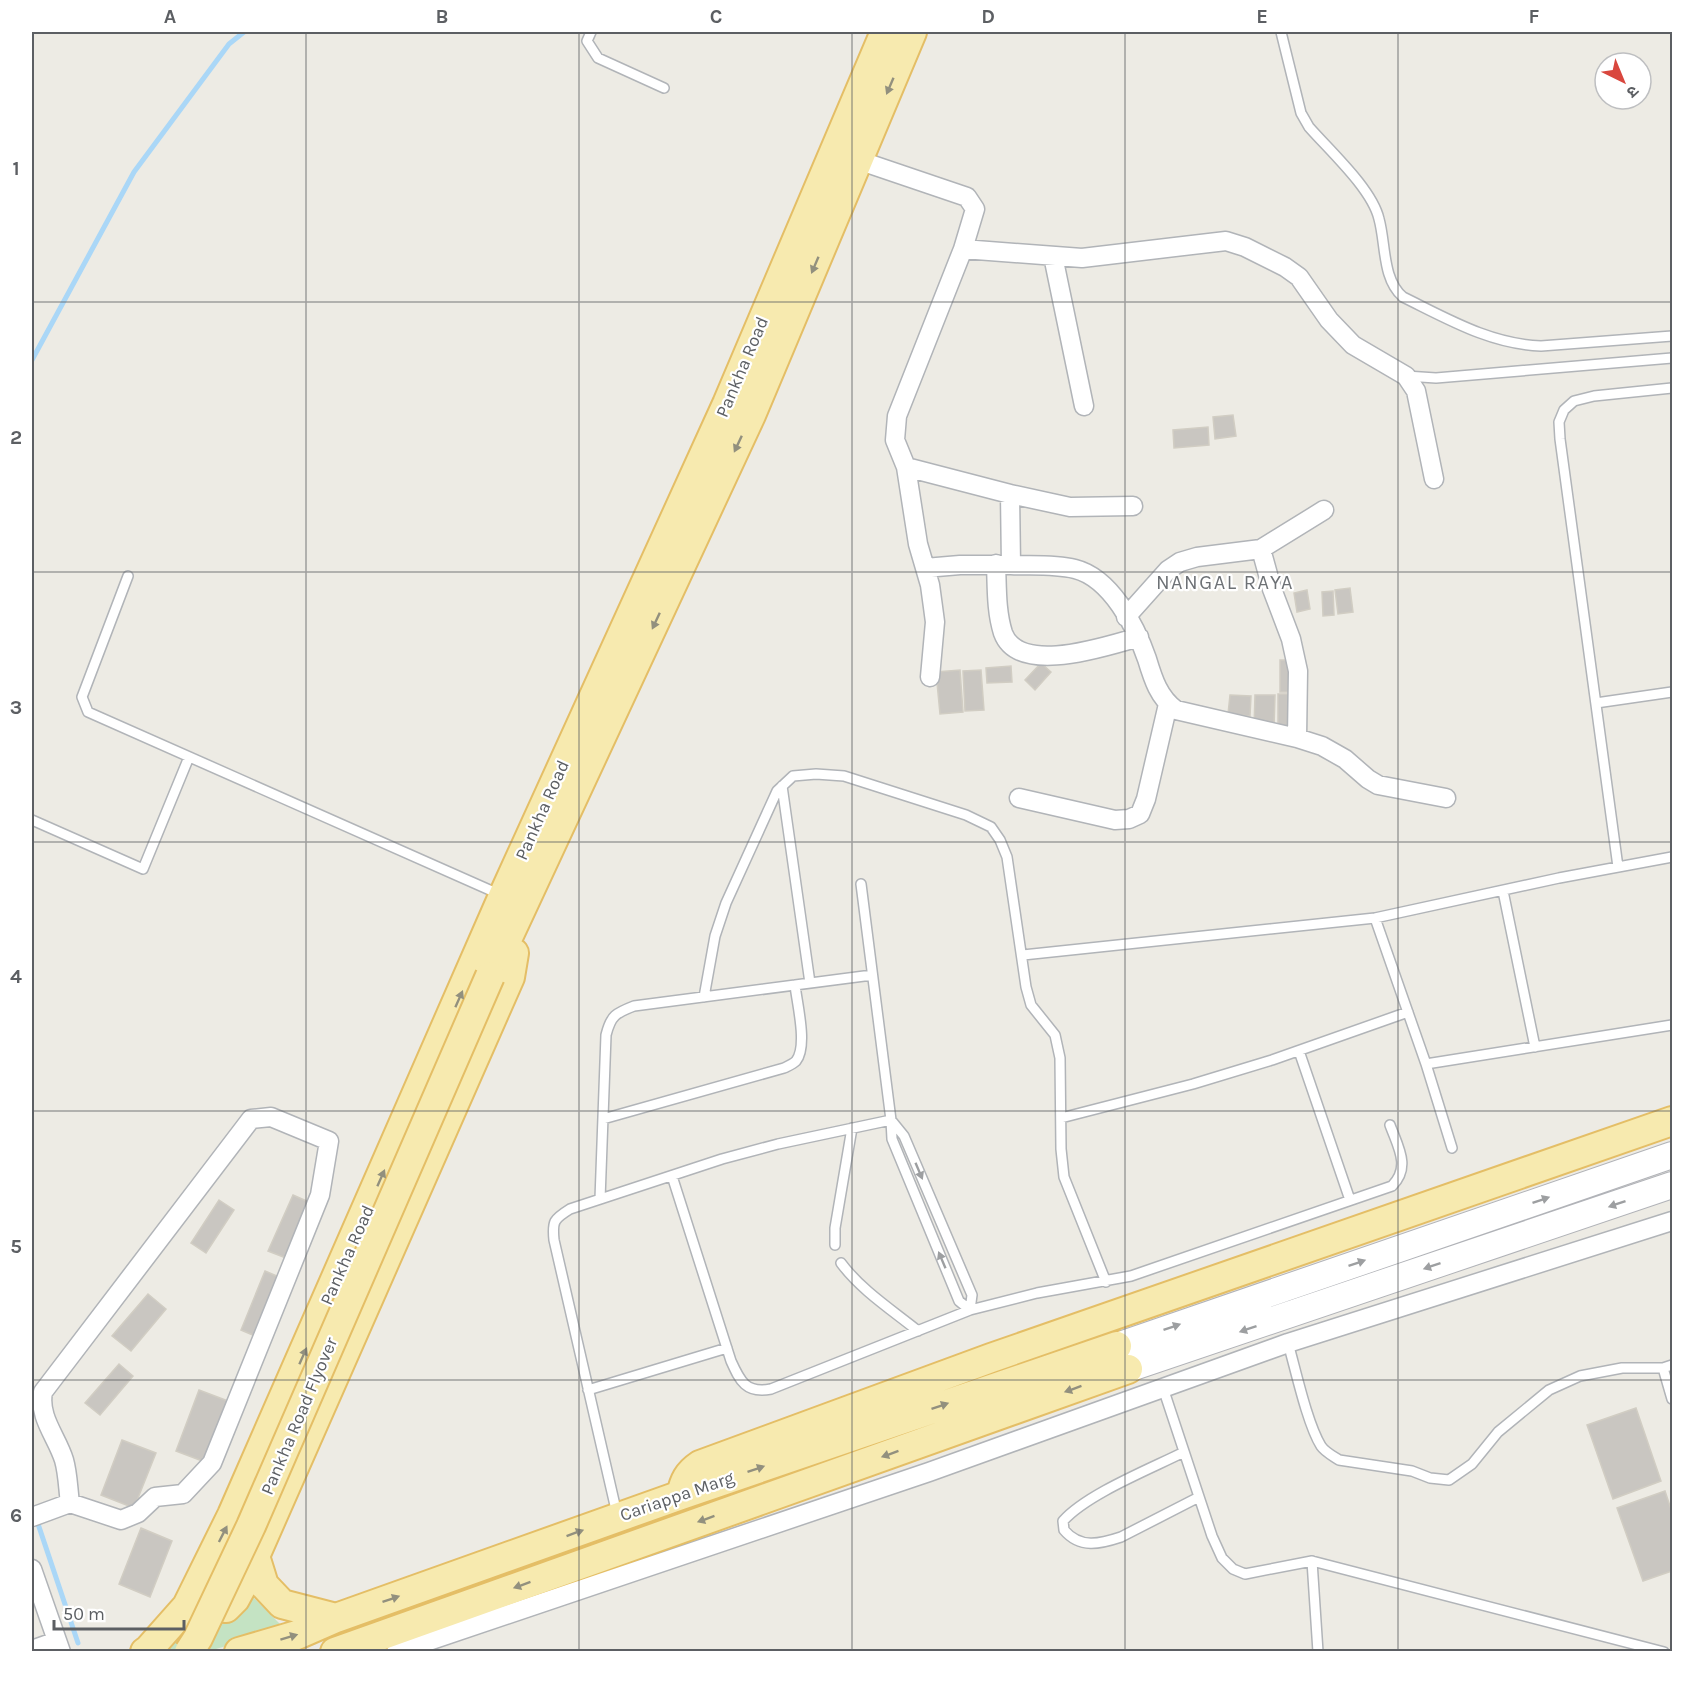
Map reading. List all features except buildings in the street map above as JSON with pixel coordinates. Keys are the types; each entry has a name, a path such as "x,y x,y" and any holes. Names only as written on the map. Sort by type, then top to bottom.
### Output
{"main road":[{"name":"Pankha Road","path":"145,1652 187,1606 232,1515 312,1336 512,905 751,415 846,156 885,32"},
{"name":"Pankha Road","path":"846,156 912,32"},
{"name":"Pankha Road Flyover","path":"189,1652 198,1638 251,1526 490,976 512,905"},
{"path":"197,1586 199,1600 206,1606 226,1608 235,1599 255,1556 510,977 512,905"},
{"path":"681,1495 684,1482 690,1472 700,1465 980,1362 1672,1121"},
{"path":"1123,1357 1672,1155"},
{"path":"1123,1357 1672,1185"},
{"name":"Cariappa Marg","path":"239,1652 297,1635 336,1618 681,1495 1123,1357"},
{"name":"Cariappa Marg","path":"335,1652 1123,1357"},
{"path":"255,1556 264,1585 282,1604 336,1618"}],"street":[{"path":"846,156 967,196 975,209 963,249 897,416 895,440 906,467 918,544 930,585 934,622 930,677"},
{"path":"963,249 1082,258 1226,241 1245,247 1286,267 1299,277 1329,320 1353,345 1406,376 1416,391 1434,479"},
{"path":"1053,256 1084,406"},
{"path":"906,467 1070,507 1133,506"},
{"path":"1010,494 999,611 1004,635 1013,647 1030,653 1066,656 1139,637"},
{"path":"1126,617 1168,570 1180,562 1197,557 1261,549 1324,510"},
{"path":"1261,549 1272,590 1291,639 1298,671 1297,738"},
{"path":"925,568 1046,565 1077,570 1094,578 1113,596 1139,637 1152,676 1162,696 1176,710 1322,746 1345,759 1368,780 1378,785 1446,798"},
{"path":"1019,798 1115,820 1129,819 1140,814 1146,799 1168,704"},
{"path":"32,1517 70,1503 121,1520 138,1513 155,1497 183,1494 212,1463 320,1195 329,1141 271,1117 251,1119 43,1392 41,1402 43,1413 64,1460 70,1503"},
{"path":"396,1652 929,1472 1288,1343 1672,1221"},
{"path":"32,1569 59,1646 32,1650"}],"lane":[{"path":"591,32 587,41 598,58 664,88"},
{"path":"1281,32 1301,114 1309,127 1373,201 1379,217 1390,278 1394,289 1403,297 1476,333 1522,345 1672,336"},
{"path":"1406,376 1436,378 1672,358"},
{"path":"1618,867 1559,422 1564,410 1574,401 1594,396 1672,388"},
{"path":"128,576 82,697 88,712 512,905"},
{"path":"1596,703 1672,692"},
{"path":"32,820 142,869 189,757"},
{"path":"704,997 715,936 726,903 777,791 793,776 816,774 844,776 966,815 991,827 1000,840 1006,857 1023,955 1026,987 1031,1005 1055,1035 1060,1058 1061,1149 1064,1177 1106,1282"},
{"path":"782,786 810,983"},
{"path":"1023,955 1376,918 1672,856"},
{"path":"861,884 892,1139 959,1301 970,1311"},
{"path":"1503,891 1535,1047"},
{"path":"1376,918 1452,1148"},
{"path":"600,1198 606,1035 609,1020 634,1006 872,975"},
{"path":"603,1119 795,1063 802,1043 795,985"},
{"path":"1061,1118 1193,1084 1299,1051 1408,1012"},
{"path":"1426,1064 1672,1025"},
{"path":"1299,1051 1350,1200"},
{"path":"617,1517 554,1240 553,1226 556,1218 570,1209 600,1198 778,1144 891,1120"},
{"path":"891,1120 904,1136 972,1295 970,1311"},
{"path":"672,1176 727,1348 739,1378 746,1386 759,1391 771,1389 970,1311 1037,1293 1131,1276 1392,1186 1399,1179 1402,1167 1400,1153 1390,1125"},
{"path":"835,1245 835,1228 852,1128"},
{"path":"841,1263 861,1285 918,1331"},
{"path":"1288,1343 1310,1417 1321,1446 1330,1454 1339,1460 1412,1471 1430,1478 1449,1480 1472,1464 1498,1432 1549,1390 1580,1376 1622,1368 1663,1368 1672,1365"},
{"path":"588,1390 727,1348"},
{"path":"1663,1368 1672,1399"},
{"path":"1162,1388 1222,1558 1233,1569 1245,1574 1312,1561 1664,1652"},
{"path":"1184,1452 1090,1499 1063,1521 1064,1530 1077,1542 1091,1544 1108,1541 1121,1537 1199,1497"},
{"path":"1312,1561 1318,1652"}],"green space":[{"path":"248,1592 285,1629 209,1651 153,1652 196,1605"}],"waterway":[{"path":"32,360 134,172 229,44 244,32"},
{"path":"32,1506 78,1643"}],"district":[{"name":"NANGAL RAYA","path":"1225,582"}]}
